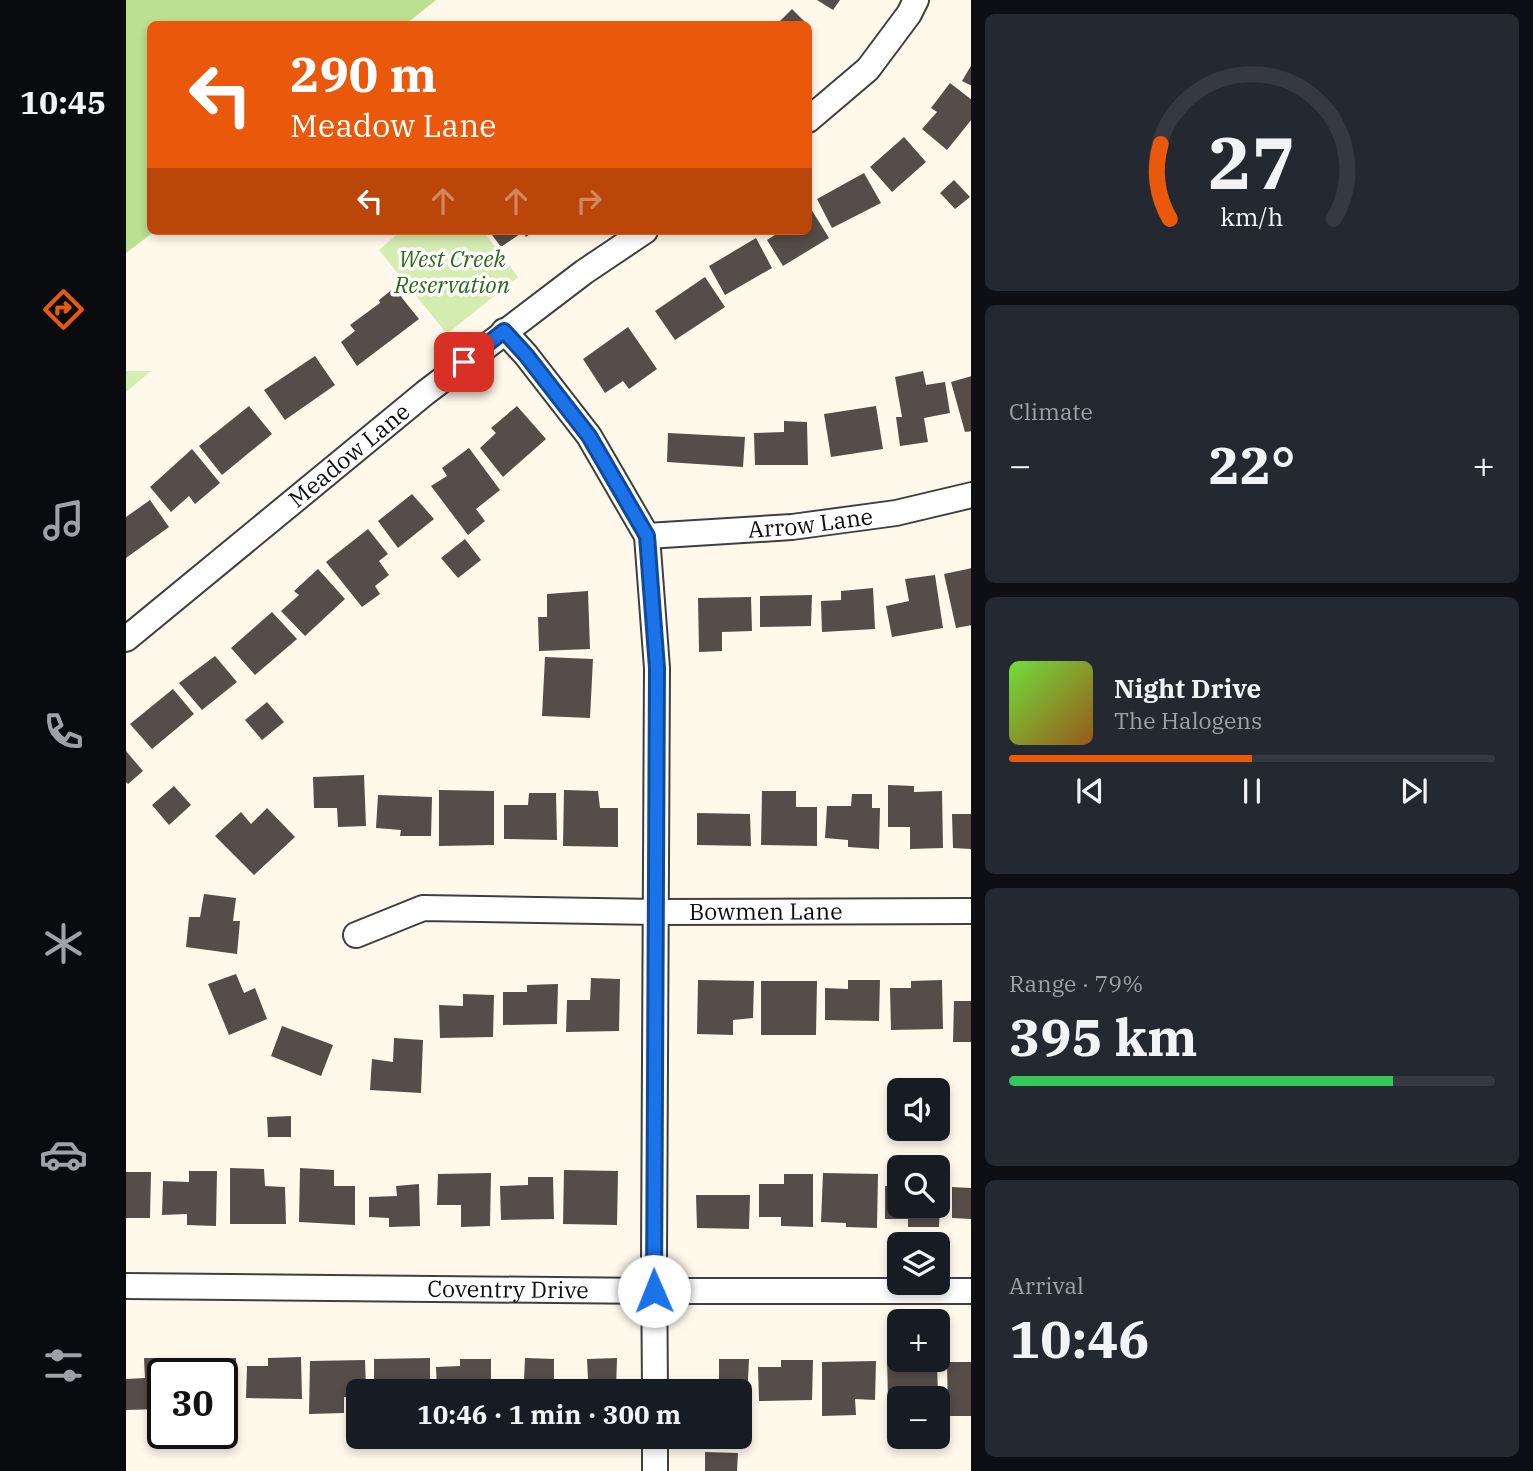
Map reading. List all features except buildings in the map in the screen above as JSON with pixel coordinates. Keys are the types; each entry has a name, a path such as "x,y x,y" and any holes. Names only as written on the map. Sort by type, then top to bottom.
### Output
{"street":[{"path":"812,117 868,69 909,14 916,0"},
{"name":"Meadow Lane","path":"126,639 425,393 583,272 639,235"},
{"path":"504,331 589,436 647,536 657,668 655,1379"},
{"name":"Arrow Lane","path":"647,536 792,527 896,513 971,495"},
{"name":"Bowmen Lane","path":"356,934 424,908 656,912 971,911"},
{"name":"Coventry Drive","path":"126,1286 971,1291"},
{"path":"655,1449 655,1471"}],"green space":[{"path":"126,0 436,0 410,21 147,21 147,235 150,235 126,253"},
{"name":"West Creek Reservation","path":"396,235 486,235 518,277 447,334 379,250"},
{"path":"126,371 151,371 126,392"}],"route":[{"path":"464,362 504,331 589,436 647,536 657,668 654,1291"}]}
